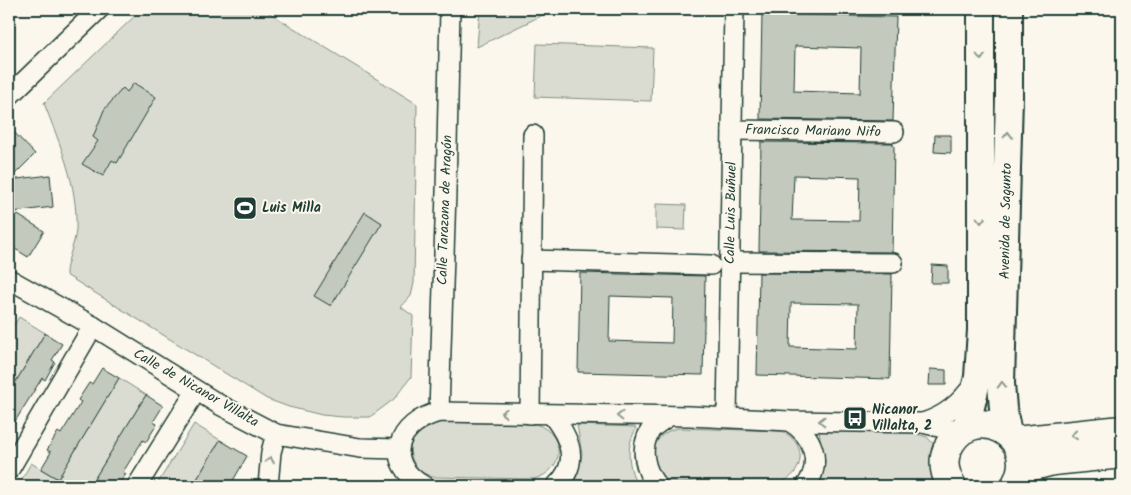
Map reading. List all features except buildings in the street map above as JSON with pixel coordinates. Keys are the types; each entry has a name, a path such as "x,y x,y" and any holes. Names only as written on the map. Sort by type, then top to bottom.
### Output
{"highway":[{"path":"952,486 948,480 945,468 945,454 950,442 962,430 976,425 988,424 998,427 1012,437 1022,459 1019,478"},
{"path":"1012,437 1122,430"},
{"path":"1019,478 1053,461 1122,454"}],"main road":[{"name":"Avenida de Sagunto","path":"962,430 978,377 981,330 981,9"},
{"name":"Avenida de Sagunto","path":"1009,9 1009,98 1001,383 1003,408 1012,437"}],"street":[{"path":"9,96 99,9"},
{"name":"Calle Tarazona de Aragón","path":"439,412 450,9"},
{"name":"Calle Luis Buñuel","path":"727,417 734,9"},
{"name":"Francisco Mariano Nifo","path":"732,130 894,132"},
{"path":"530,414 533,134"},
{"path":"531,260 711,265"},
{"path":"730,262 893,263"},
{"name":"Calle de Nicanor Villalta","path":"9,279 93,326 196,391 276,434 360,448 398,449"},
{"path":"9,470 93,326"},
{"path":"923,424 952,410 966,397 978,377"},
{"path":"137,486 196,391"},
{"path":"424,486 410,477 401,460 398,449 403,434 410,426 418,419 439,412 727,417 789,421 923,424 962,430"},
{"path":"552,415 564,431 571,459 568,469 556,486"},
{"path":"657,486 650,477 644,450 650,431 669,416"},
{"path":"789,421 804,431 812,446 814,463 811,477 806,486"},
{"path":"268,486 270,462 276,434"}],"shaded area":[{"name":"Luis Milla","path":"142,9 263,9 417,104 414,283 411,296 401,307 413,316 411,377 394,399 370,417 322,415 289,407 267,399 66,275 76,230 74,197 67,165 44,103"},
{"path":"480,9 555,9 477,47"},
{"path":"537,44 653,48 651,101 535,97"},
{"path":"656,204 686,205 685,230 656,229"},
{"path":"19,317 45,333 9,393 9,333"},
{"path":"119,378 146,395 90,486 69,486 58,479"},
{"path":"435,422 536,424 546,429 553,436 557,444 558,453 556,461 552,469 534,479 432,477 417,468 410,452 410,447 413,436 417,432"},
{"path":"194,424 220,440 193,486 156,486"},
{"path":"577,425 635,427 629,455 635,481 575,480 582,454"},
{"path":"678,428 781,431 790,436 796,443 800,459 794,474 778,484 672,482 663,477 657,470 653,462 653,453 660,437"},
{"path":"819,431 913,433 927,437 936,447 933,478 921,486 817,485 823,458"},
{"path":"31,463 58,479 54,486 18,486"}],"place":[{"name":"Luis Milla","path":"245,208"},
{"name":"Nicanor Villalta, 2","path":"855,418"}]}
